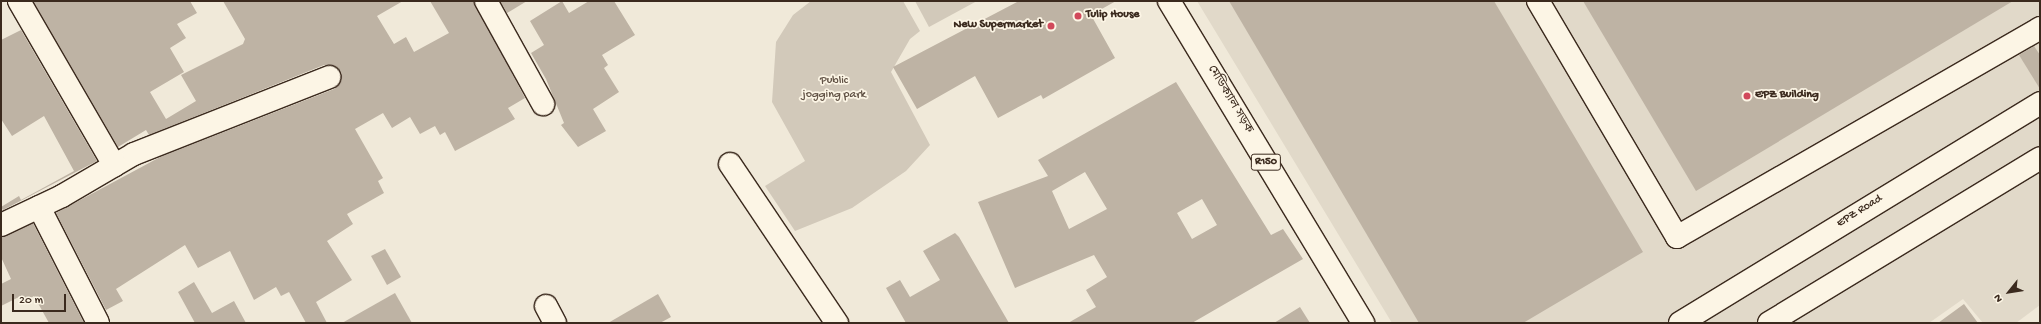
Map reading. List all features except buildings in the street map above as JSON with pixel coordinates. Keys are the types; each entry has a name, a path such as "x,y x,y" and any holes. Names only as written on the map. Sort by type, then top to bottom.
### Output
{"main road":[{"path":"19,1 114,165"},
{"path":"486,1 543,104"},
{"name":"মেডিক্যাল সড়ক","path":"1169,1 1363,323"},
{"path":"1538,1 1677,237 2040,28"},
{"path":"1,225 39,207 134,154 330,77"},
{"name":"EPZ Road","path":"1680,323 2040,103"},
{"path":"1769,323 2040,158"},
{"path":"730,164 837,323"},
{"path":"39,207 98,323"}],"shaded area":[{"path":"1197,1 2040,1 2040,305 2016,323 1983,323 1963,299 1929,323 1392,323"}],"green space":[{"name":"Public jogging park","path":"811,1 903,1 920,31 910,39 891,72 930,145 906,171 852,208 795,231 765,186 805,161 772,102 776,42 793,15"},
{"path":"915,1 977,1 929,27"}],"place":[{"name":"Tulip House","path":"1078,16"},
{"name":"New Supermarket","path":"1051,26"},
{"name":"EPZ Building","path":"1747,96"}]}
